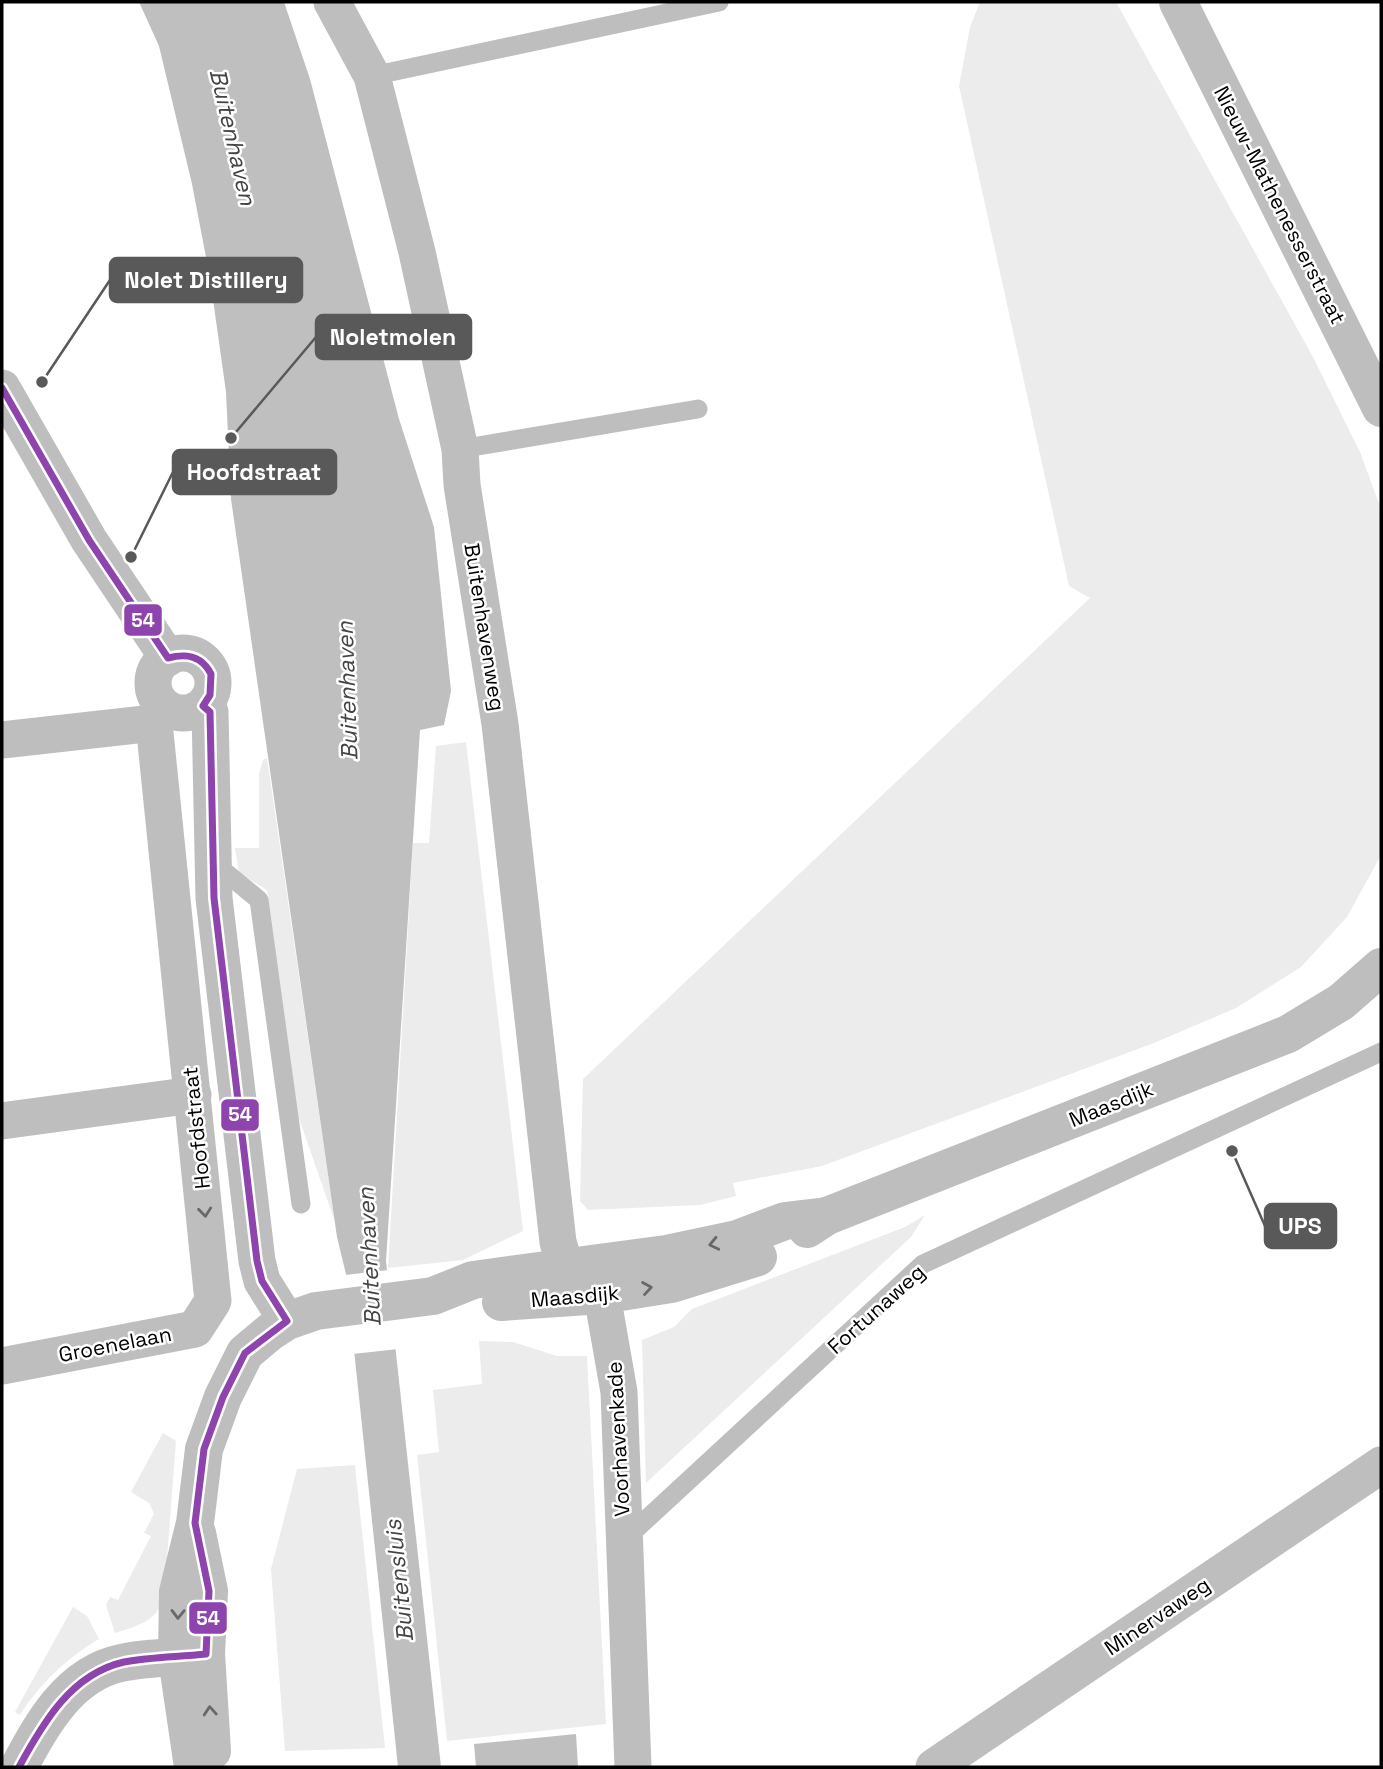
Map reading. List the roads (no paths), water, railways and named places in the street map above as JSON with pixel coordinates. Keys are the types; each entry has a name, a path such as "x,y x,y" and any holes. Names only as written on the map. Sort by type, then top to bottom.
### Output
{"street":[{"name":"Buitenhavenweg","path":"332,2 372,76 417,252 460,449 462,485 500,724 558,1242 566,1269"},
{"name":"Nieuw-Mathenesserstraat","path":"1183,3 1381,408"},
{"path":"2,388 89,540 168,658"},
{"path":"2,740 185,713 204,706 210,698 213,679 204,661 187,653 168,658 160,664 153,682 160,715"},
{"name":"Hoofdstraat","path":"204,706 210,712 214,898 257,1261 262,1281 287,1321"},
{"name":"Hoofdstraat","path":"160,715 213,1301"},
{"name":"Maasdijk","path":"433,1296 474,1304 602,1296 671,1284 771,1253 827,1216 1288,1034 1341,1002 1381,967"},
{"path":"2,1121 193,1095"},
{"name":"Maasdijk","path":"192,1656 209,1591 195,1523 204,1449 223,1396 245,1353 287,1321 316,1311 433,1296 473,1280 666,1254 737,1238 786,1222 827,1216"},
{"path":"566,1269 602,1296"},
{"name":"Voorhavenkade","path":"602,1296 619,1392 624,1541"},
{"name":"Groenelaan","path":"2,1366 195,1329 213,1301"},
{"name":"Minervaweg","path":"934,1767 1381,1465"},
{"path":"624,1541 634,1767"},
{"path":"19,1767 35,1737 66,1694 93,1674 121,1663 192,1656"},
{"path":"192,1656 193,1767"},
{"path":"192,1656 211,1767"}],"lane":[{"path":"372,76 719,2"},
{"path":"460,449 698,409"},
{"path":"213,862 259,900 301,1205"},
{"name":"Fortunaweg","path":"624,1541 923,1264 1381,1052"}],"water":[{"path":"139,2 284,2 310,79 399,419 434,527 451,691 444,725 420,730 386,1261 441,1767 398,1767 346,1274 337,1237 231,499 226,392 210,278 192,184 159,46"},
{"path":"576,1734 578,1767 476,1767 474,1744"}],"place":[{"name":"Nolet Distillery","path":"42,382"},
{"name":"Noletmolen","path":"231,438"},
{"name":"Hoofdstraat","path":"131,557"},
{"name":"UPS","path":"1232,1151"}],"water label":[{"name":"Buitenhaven","path":"233,137"},
{"name":"Buitenhaven","path":"347,691"},
{"name":"Buitenhaven","path":"369,1257"},
{"name":"Buitensluis","path":"399,1581"}]}
